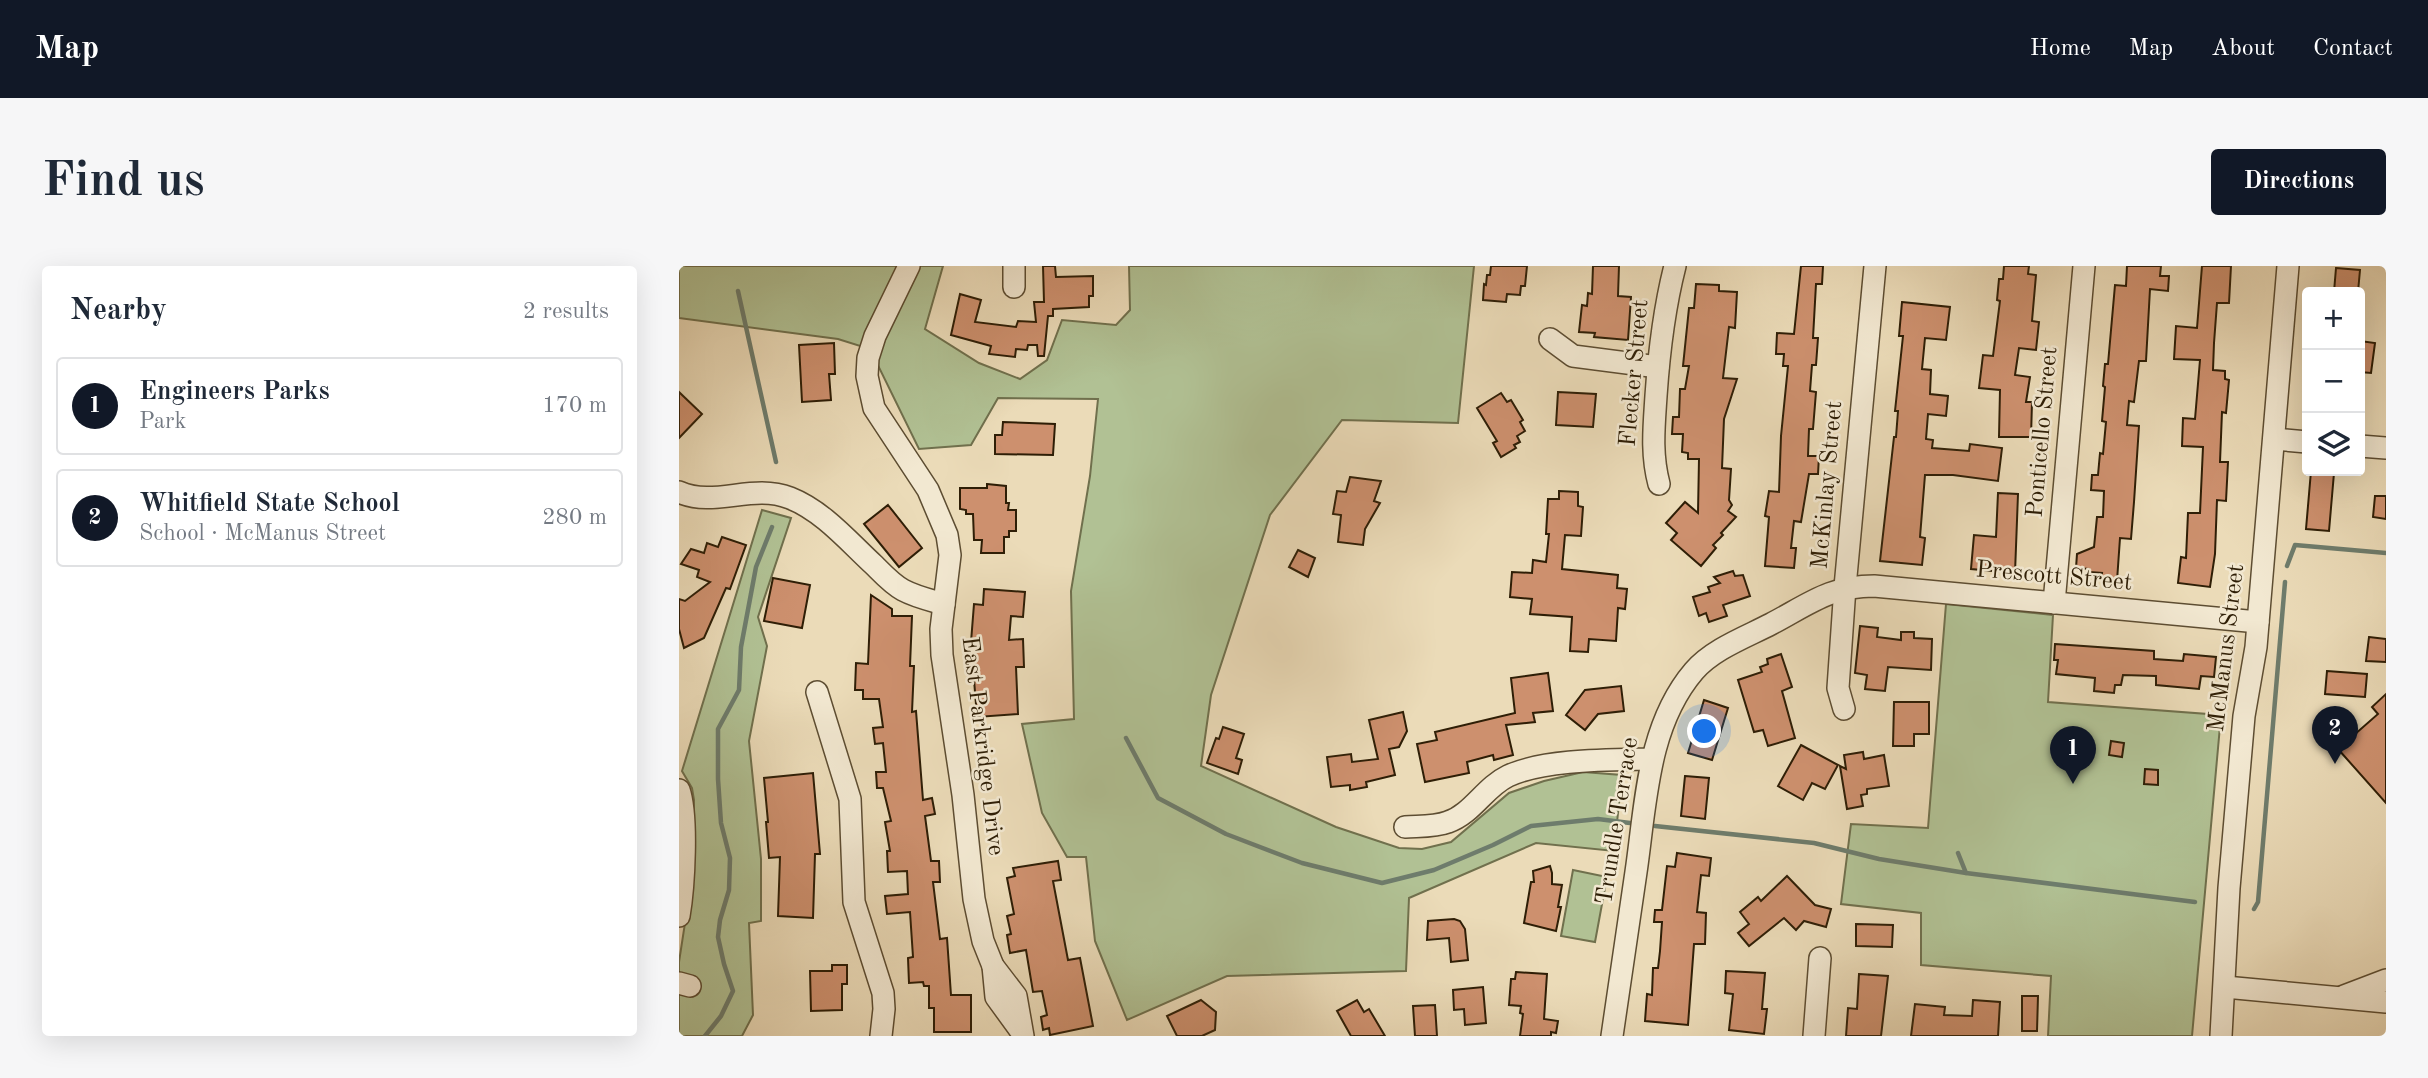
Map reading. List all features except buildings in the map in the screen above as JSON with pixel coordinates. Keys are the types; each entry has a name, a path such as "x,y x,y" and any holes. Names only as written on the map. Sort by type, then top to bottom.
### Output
{"street":[{"name":"East Parkridge Drive","path":"909,266 875,336 868,358 867,376 874,408 928,490 947,536 950,555 941,629 941,655 963,795 974,899 983,941 993,966 996,997 1022,1033"},
{"name":"Flecker Street","path":"1659,484 1653,447 1658,367 1667,298 1675,266"},
{"name":"McKinlay Street","path":"1844,709 1838,688 1845,587 1875,266"},
{"name":"Ponticello Street","path":"2054,603 2084,266"},
{"name":"McManus Street","path":"2221,1036 2229,888 2244,716 2258,622 2288,266"},
{"path":"1550,339 1573,356 1658,367"},
{"path":"2273,439 2302,442"},
{"path":"2365,446 2386,448"},
{"path":"679,492 697,498 757,491 773,492 800,502 825,520 902,589 944,604"},
{"name":"Prescott Street","path":"1845,587 1874,586 2258,622"},
{"name":"Trundle Terrace","path":"1612,1036 1652,759 1668,710 1696,668 1714,654 1845,587"},
{"path":"817,692 850,799 854,902 881,986 884,1009 881,1036"},
{"path":"1405,827 1434,826 1456,819 1499,781 1524,771 1579,761 1652,759"},
{"path":"679,789 683,805 683,880 679,916"},
{"path":"1814,1036 1820,958"},
{"path":"2338,998 2386,980"},
{"path":"2225,987 2386,1002"}],"green space":[{"path":"679,266 943,266 925,329 979,363 1020,379 1047,360 1062,320 1116,325 1130,310 1129,266 1474,266 1458,423 1342,420 1270,515 1211,695 1201,766 1336,827 1399,848 1422,849 1451,842 1509,793 1583,772 1622,775 1614,851 1536,843 1409,898 1406,971 1227,976 1127,1020 1095,941 1086,857 1067,857 1042,813 1022,724 1074,719 1071,591 1090,476 1098,399 998,398 971,445 919,449 870,349 838,339 679,318"},
{"path":"762,510 791,518 758,617 767,646 749,741 761,859 761,921 749,923 753,1015 742,1036 679,1036 679,962 693,871 694,800 692,788 682,771"},
{"path":"1946,604 2053,615 2048,702 2221,715 2192,1036 2048,1036 2051,976 1921,965 1921,913 1841,904 1851,824 1928,828"},
{"path":"1573,870 1607,877 1595,942 1561,936"}],"waterway":[{"path":"738,291 776,462"},
{"path":"705,1036 721,1016 733,991 718,937 729,890 730,858 721,823 718,729 739,690 741,647 756,567 772,527"},
{"path":"2287,566 2295,545 2386,553"},
{"path":"2254,909 2258,902 2285,582"},
{"path":"1126,738 1158,798 1226,834 1302,863 1382,883 1434,870 1531,826 1598,819 1630,823"},
{"path":"1655,826 1814,843 1879,859 1966,873"},
{"path":"1958,853 1966,873 2195,902"}],"place":[{"name":"Whitfield State School","path":"2335,764"},
{"name":"Engineers Parks","path":"2073,784"}]}
